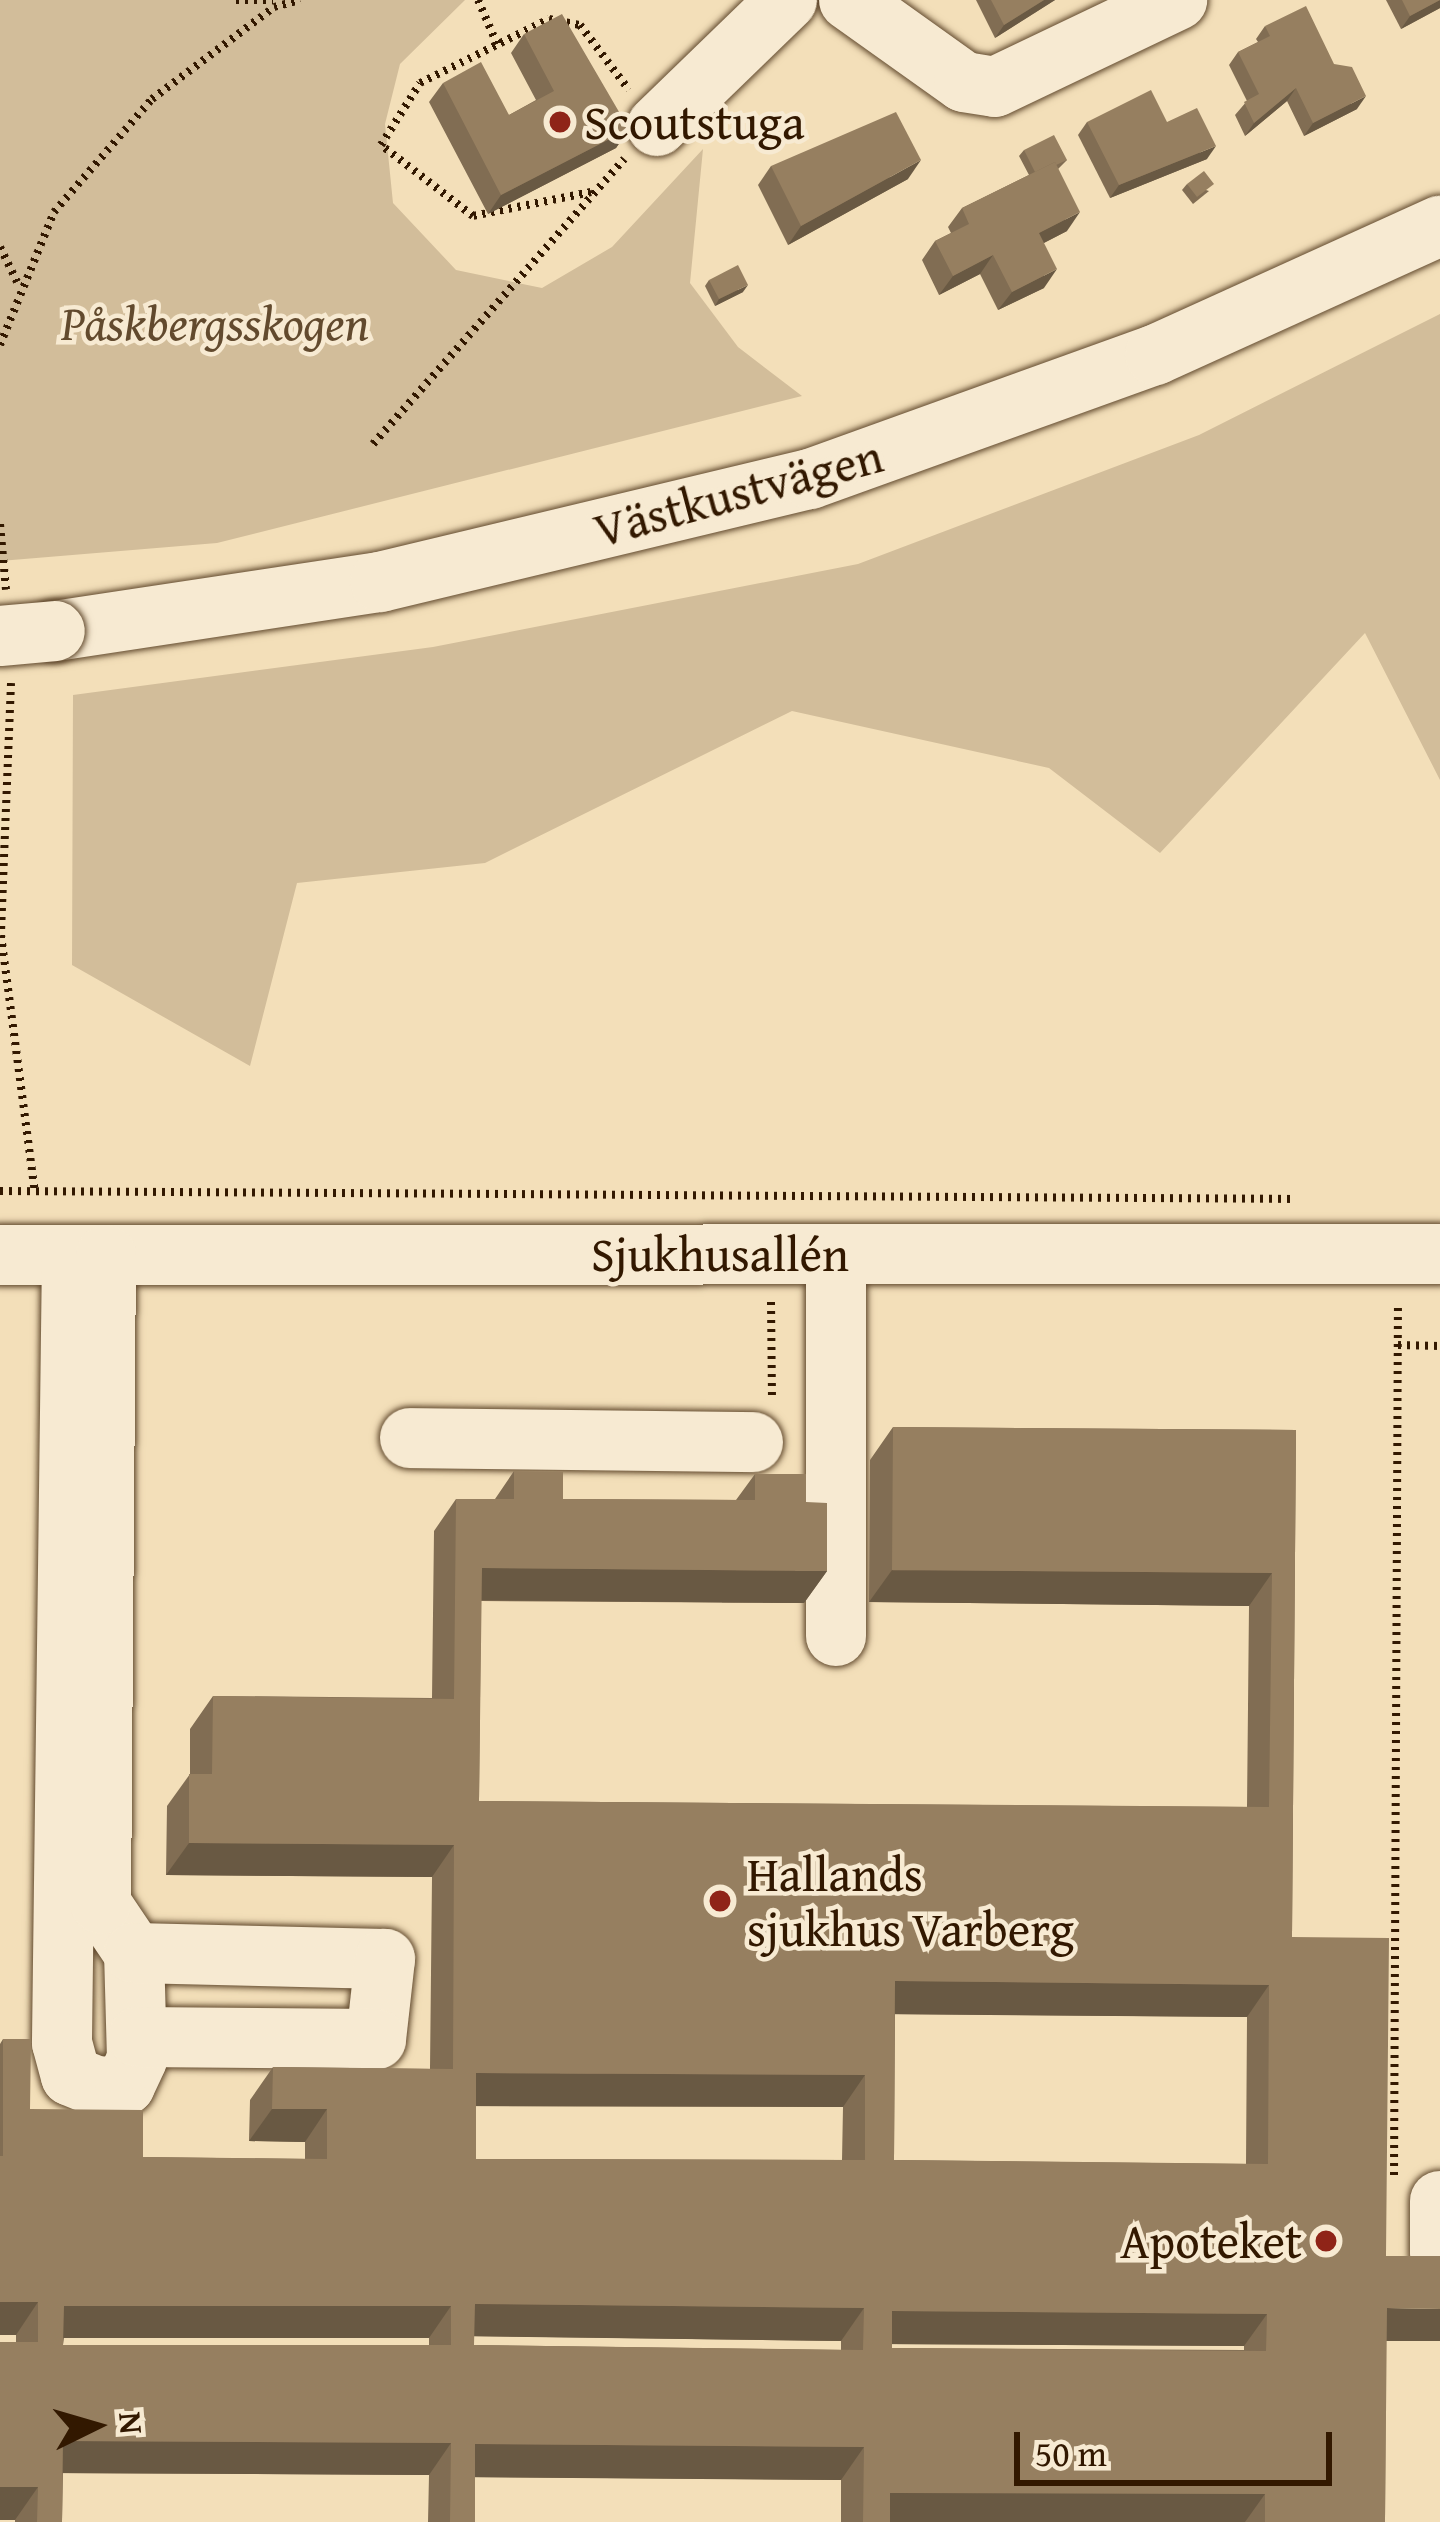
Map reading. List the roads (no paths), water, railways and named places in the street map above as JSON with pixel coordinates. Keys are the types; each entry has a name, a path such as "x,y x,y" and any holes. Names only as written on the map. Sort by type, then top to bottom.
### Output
{"street":[{"path":"657,126 787,0"},
{"path":"849,0 964,82 995,87 1177,0"},
{"name":"Västkustvägen","path":"18,636 380,582 810,479 1155,355 1440,226"},
{"name":"Sjukhusallén","path":"53,1255 770,1227 836,1255 1419,1254"},
{"path":"53,1255 101,1904 134,1953 138,2037 125,2085 71,2076 62,2002 53,1255"},
{"path":"836,1255 836,1636"},
{"path":"410,1438 753,1442"},
{"path":"134,1953 385,1959 376,2039 138,2037"},
{"path":"1417,2200 1440,2254"}],"place":[{"name":"Scoutstuga","path":"560,122"},
{"name":"Hallands sjukhus Varberg","path":"720,1901"},
{"name":"Apoteket","path":"1326,2241"}],"park label":[{"name":"Påskbergsskogen","path":"215,323"}]}
